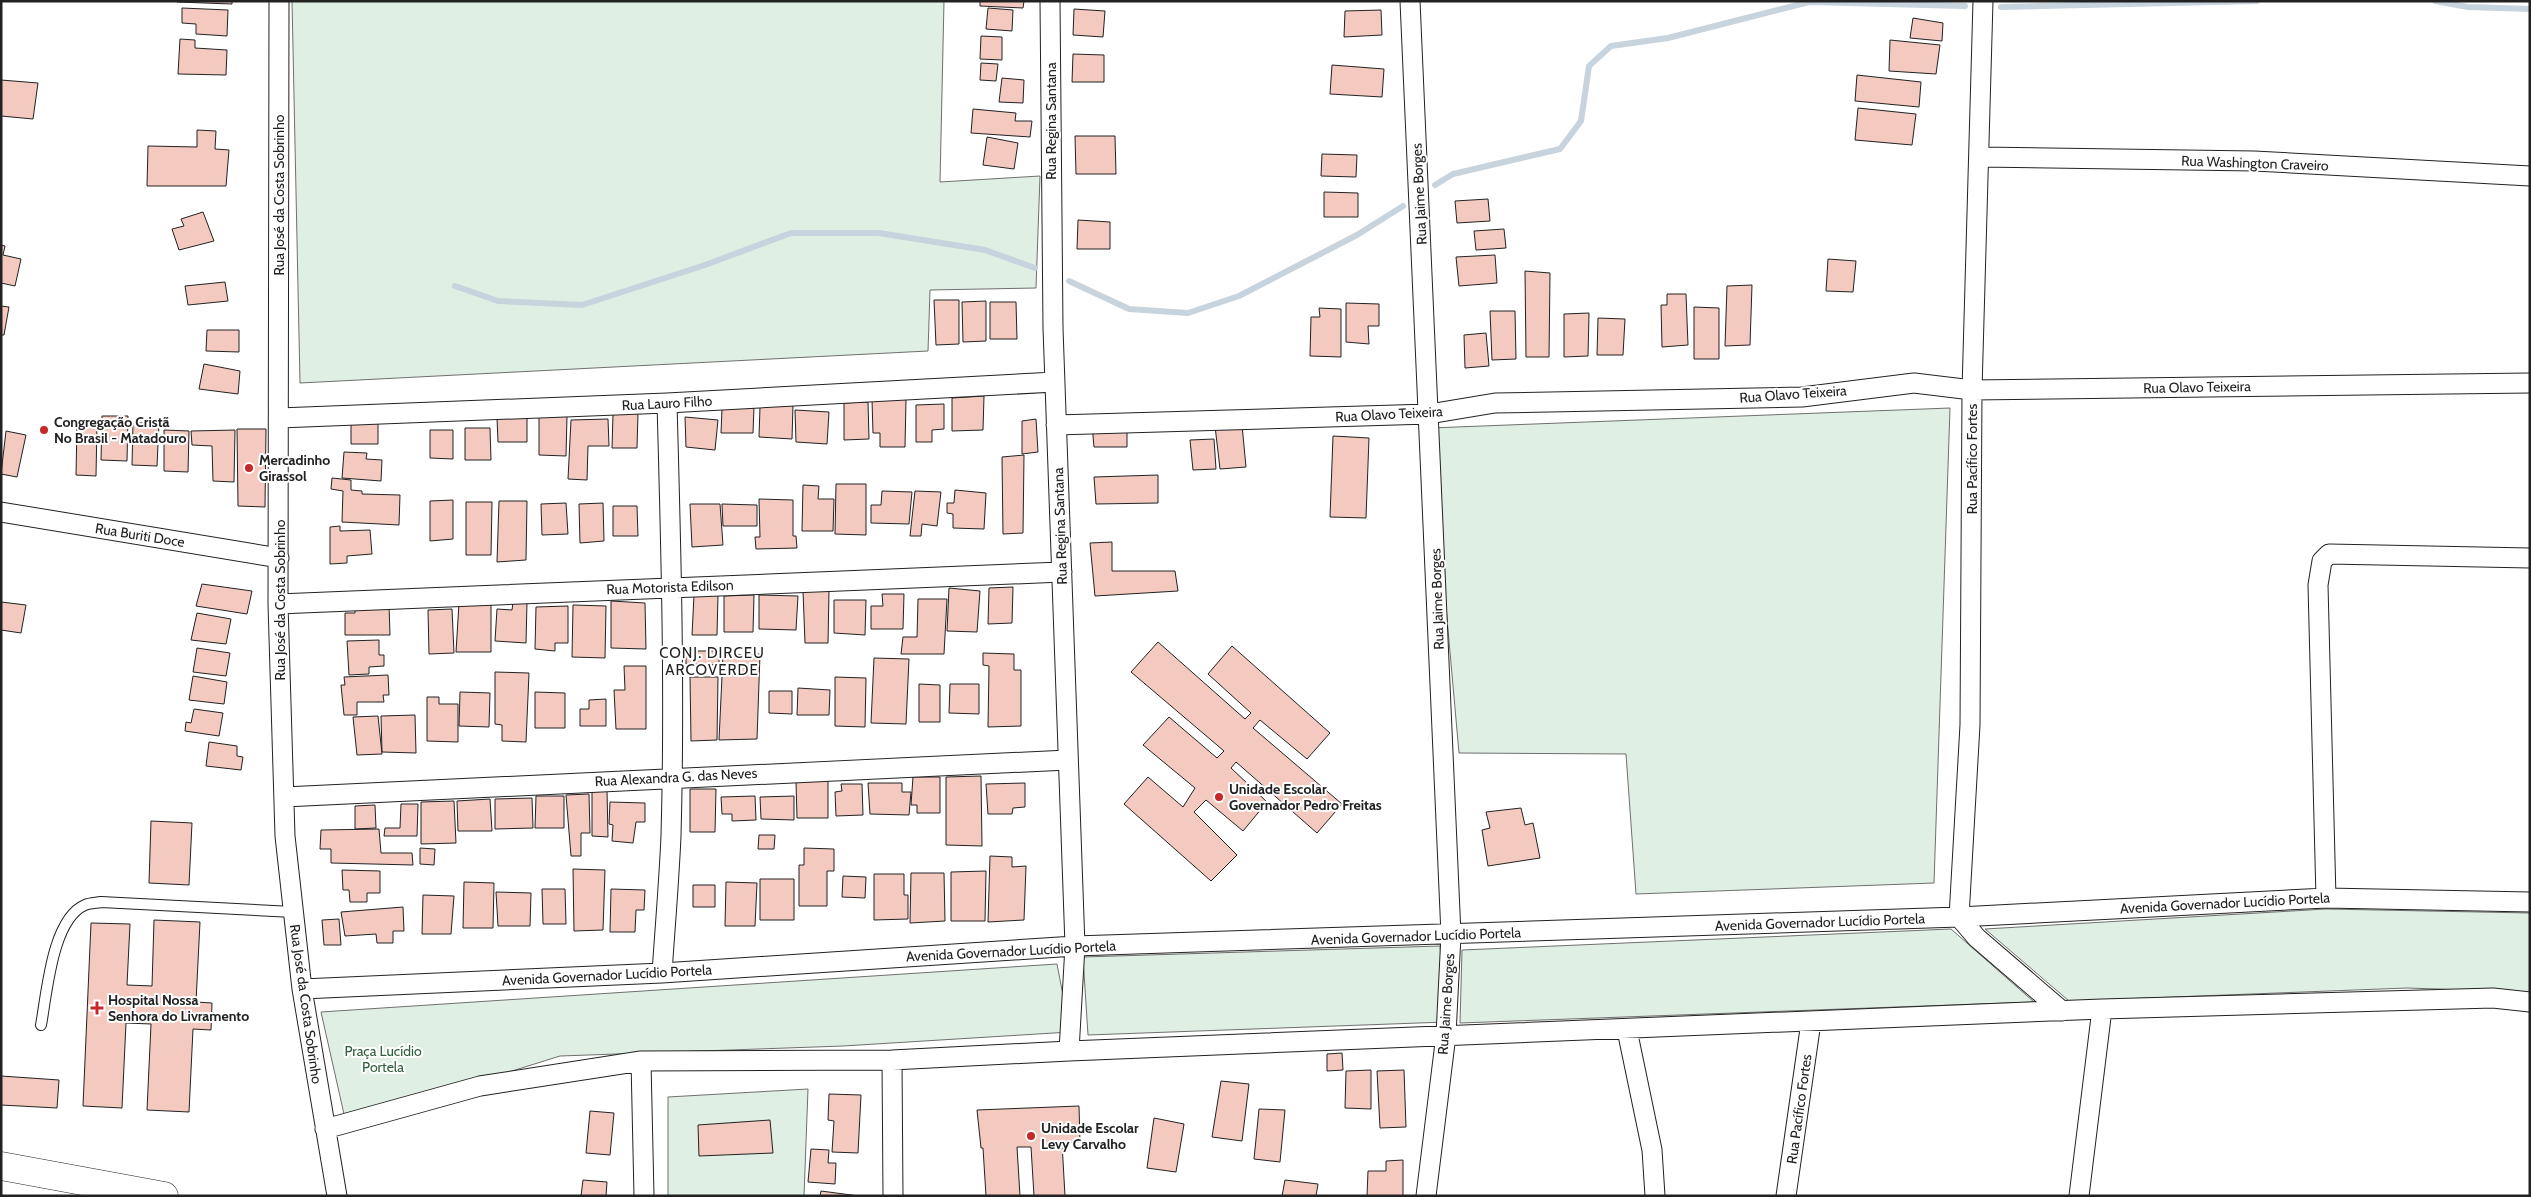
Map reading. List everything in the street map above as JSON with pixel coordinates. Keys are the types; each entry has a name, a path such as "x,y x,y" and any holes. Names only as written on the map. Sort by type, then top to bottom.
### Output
{"street":[{"name":"Rua José da Costa Sobrinho","path":"279,1 278,604 285,836 302,988 336,1196"},
{"name":"Rua Regina Santana","path":"1050,1 1056,425 1075,946 1070,1051"},
{"name":"Rua Jaime Borges","path":"1410,1 1430,414 1451,935 1446,1036 1426,1196"},
{"name":"Rua Pacífico Fortes","path":"1959,917 1970,725 1972,390 1983,1"},
{"name":"Rua Washington Craveiro","path":"1980,157 2254,161 2530,176"},
{"name":"Rua Lauro Filho","path":"279,418 667,403 1055,382"},
{"name":"Rua Olavo Teixeira","path":"1056,425 1430,414 1495,403 1802,397 1914,383 1972,390 2530,383"},
{"path":"662,973 671,837 672,587 667,403"},
{"name":"Rua Buriti Doce","path":"1,512 279,558"},
{"path":"2326,898 2318,585 2322,561 2329,554 2530,558"},
{"name":"Rua Motorista Edilson","path":"278,604 1062,572"},
{"name":"Rua Alexandra G. das Neves","path":"284,797 671,777 1068,760"},
{"name":"Avenida Governador Lucídio Portela","path":"302,988 662,973 1075,946 1959,917 2326,898 2530,902"},
{"path":"1959,917 1977,938 2062,1011"},
{"path":"325,1129 480,1086 641,1061 892,1060 2102,1009 2493,998 2530,1002"},
{"path":"2079,1196 2102,1009"},
{"name":"Rua Pacífico Fortes","path":"1786,1196 1811,1022"},
{"path":"1627,1030 1652,1150 1655,1196"},
{"path":"892,1060 893,1196"},
{"path":"641,1061 644,1196"},
{"path":"1,1166 164,1196"}],"lane":[{"path":"41,1025 58,938 73,913 86,905 101,902 293,912"}],"green space":[{"path":"292,1 944,1 940,182 1040,176 1036,288 930,290 928,351 300,383"},
{"path":"1950,408 1934,883 1636,894 1626,754 1459,753 1430,428"},
{"path":"2326,909 2530,913 2530,992 2407,988 2069,1001 1985,929"},
{"path":"1951,929 2034,1002 1460,1023 1462,950"},
{"path":"1440,946 1446,1022 1088,1035 1083,957"},
{"name":"Praça Lucídio Portela","path":"1057,964 1070,1032 843,1046 560,1056 346,1123 321,1012"},
{"path":"808,1089 804,1196 668,1196 668,1097"}],"building":[{"path":"177,1 232,1 232,4 177,2"},
{"path":"980,1 1024,1 1023,8 980,6"},
{"path":"182,8 228,10 227,36 196,34 196,24 182,23"},
{"path":"988,8 1013,10 1012,31 986,29"},
{"path":"1074,9 1105,11 1103,37 1073,35"},
{"path":"1381,10 1382,35 1344,37 1345,11"},
{"path":"1913,18 1943,23 1942,41 1910,38"},
{"path":"981,36 1002,37 1002,60 980,59"},
{"path":"180,39 195,40 195,48 227,50 226,75 178,74"},
{"path":"1890,40 1940,45 1936,74 1889,71"},
{"path":"1073,54 1104,55 1104,82 1072,82"},
{"path":"981,63 998,64 996,81 980,80"},
{"path":"1332,65 1384,69 1382,97 1330,94"},
{"path":"1857,75 1921,82 1919,107 1855,101"},
{"path":"1002,78 1024,80 1023,103 999,102"},
{"path":"1,80 38,83 33,119 1,116"},
{"path":"1858,108 1916,114 1912,145 1855,140"},
{"path":"973,109 1016,113 1015,121 1032,121 1030,137 971,133"},
{"path":"197,130 216,131 215,149 229,150 226,186 147,186 148,146 197,147"},
{"path":"1075,136 1115,136 1116,174 1076,174"},
{"path":"987,137 1018,143 1014,169 983,165"},
{"path":"1322,154 1357,155 1356,177 1321,176"},
{"path":"1324,192 1358,193 1358,217 1324,217"},
{"path":"1488,199 1490,221 1457,223 1455,201"},
{"path":"203,212 214,241 179,250 172,229 184,226 181,219"},
{"path":"1078,220 1110,222 1110,249 1077,249"},
{"path":"1504,229 1506,248 1476,250 1474,231"},
{"path":"1,245 5,246 3,255 21,259 15,286 1,283"},
{"path":"1495,255 1497,283 1459,286 1456,257"},
{"path":"1828,259 1856,261 1853,292 1826,291"},
{"path":"1525,271 1550,273 1549,357 1526,357"},
{"path":"225,282 228,301 188,305 185,286"},
{"path":"1752,285 1750,345 1725,346 1727,286"},
{"path":"1667,294 1686,294 1688,345 1662,347 1661,305 1667,305"},
{"path":"934,300 959,300 959,344 936,345"},
{"path":"986,301 986,341 963,342 962,302"},
{"path":"990,302 1016,302 1017,339 990,339"},
{"path":"1346,303 1379,304 1379,326 1368,326 1369,344 1346,342"},
{"path":"1,306 9,307 4,335 1,335"},
{"path":"1694,307 1719,308 1719,359 1694,359"},
{"path":"1319,308 1341,309 1341,357 1310,356 1311,317 1320,317"},
{"path":"1490,311 1515,311 1516,359 1492,360"},
{"path":"1589,313 1588,356 1564,357 1564,314"},
{"path":"1598,318 1625,319 1623,355 1597,355"},
{"path":"207,330 239,330 239,352 206,351"},
{"path":"1486,333 1489,366 1465,368 1464,335"},
{"path":"204,364 240,371 238,394 199,389"},
{"path":"984,396 983,430 952,431 952,398"},
{"path":"906,399 905,447 880,447 880,433 873,433 872,400"},
{"path":"868,402 869,439 844,440 844,403"},
{"path":"944,404 944,429 932,430 932,442 916,442 916,405"},
{"path":"793,405 792,439 759,437 760,407"},
{"path":"754,407 753,433 721,433 722,409"},
{"path":"795,410 829,412 827,444 796,442"},
{"path":"638,413 637,448 612,448 613,414"},
{"path":"102,416 128,416 127,461 101,460"},
{"path":"567,416 566,456 539,455 539,417"},
{"path":"527,417 527,442 498,442 497,418"},
{"path":"685,417 718,420 715,450 686,447"},
{"path":"608,419 609,446 588,446 587,480 568,479 571,420"},
{"path":"1036,419 1038,452 1022,454 1022,421"},
{"path":"133,423 159,423 157,466 132,465"},
{"path":"378,423 378,444 351,444 351,424"},
{"path":"77,425 97,425 96,476 76,475"},
{"path":"1092,425 1127,425 1127,447 1094,447"},
{"path":"1242,425 1246,467 1220,469 1215,426"},
{"path":"465,428 490,428 491,460 465,460"},
{"path":"237,429 266,429 265,507 238,506"},
{"path":"164,430 189,431 188,472 164,471"},
{"path":"235,430 234,482 213,481 212,446 192,445 191,431"},
{"path":"430,430 453,430 453,459 430,458"},
{"path":"6,431 26,435 17,477 1,474"},
{"path":"1333,436 1369,438 1366,518 1330,517"},
{"path":"1214,439 1216,469 1193,470 1190,440"},
{"path":"344,452 367,453 366,459 382,460 381,481 342,478"},
{"path":"1024,455 1023,533 1003,534 1002,457"},
{"path":"1158,475 1158,503 1096,504 1094,477"},
{"path":"332,478 351,480 351,490 362,491 362,494 400,495 399,525 342,522 343,491 331,489"},
{"path":"836,484 866,484 866,535 835,534"},
{"path":"803,485 819,486 818,499 834,499 833,531 802,531"},
{"path":"955,490 986,493 984,529 953,528 953,514 947,513 947,503 954,503"},
{"path":"882,491 912,492 909,524 871,523 871,505 881,505"},
{"path":"915,491 941,492 937,526 922,524 921,536 910,536"},
{"path":"759,499 793,500 793,536 796,536 797,548 756,549 755,537 760,537"},
{"path":"453,500 453,539 430,541 430,501"},
{"path":"499,501 527,501 526,560 497,562"},
{"path":"466,502 492,502 491,555 466,555"},
{"path":"566,503 568,534 542,535 541,504"},
{"path":"603,503 604,541 580,543 579,504"},
{"path":"690,504 720,504 723,545 692,547"},
{"path":"722,504 757,505 757,526 723,526"},
{"path":"613,506 637,506 638,536 613,536"},
{"path":"340,526 340,531 370,530 372,554 347,556 347,563 330,564 330,527"},
{"path":"1112,542 1112,571 1175,571 1178,591 1095,596 1090,543"},
{"path":"202,584 252,591 247,614 196,606"},
{"path":"1013,587 1012,623 988,624 989,588"},
{"path":"949,588 980,591 977,632 947,631"},
{"path":"829,590 828,643 805,643 803,591"},
{"path":"882,594 904,594 903,629 871,629 871,606 883,606"},
{"path":"694,595 718,595 717,635 692,635"},
{"path":"754,595 753,632 724,632 724,596"},
{"path":"759,595 798,596 796,630 759,629"},
{"path":"918,599 947,599 944,654 901,654 903,637 917,637"},
{"path":"834,600 866,600 865,635 834,633"},
{"path":"491,601 491,652 456,652 459,603"},
{"path":"611,601 645,603 646,649 611,648"},
{"path":"1,602 26,605 21,633 1,630"},
{"path":"513,602 527,602 526,643 495,641 497,609 512,610"},
{"path":"389,605 390,635 345,635 345,613 355,613 355,607"},
{"path":"573,605 606,606 605,658 572,657"},
{"path":"568,606 568,643 555,643 555,651 535,649 536,607"},
{"path":"452,609 454,653 429,654 428,610"},
{"path":"197,613 231,619 226,644 191,640"},
{"path":"379,640 379,655 384,655 384,666 369,667 369,674 349,675 347,641"},
{"path":"1158,642 1245,719 1251,713 1208,674 1232,646 1330,733 1307,759 1260,720 1253,728 1342,804 1317,833 1236,762 1231,768 1267,802 1243,831 1206,800 1194,812 1237,855 1211,881 1124,804 1148,777 1183,807 1195,788 1143,745 1169,717 1217,758 1224,751 1131,672"},
{"path":"197,648 230,653 226,676 193,672"},
{"path":"686,651 719,651 719,665 686,664"},
{"path":"983,653 1014,654 1014,670 1021,670 1021,726 988,727 989,666 983,665"},
{"path":"760,654 757,739 719,740 723,655"},
{"path":"874,658 909,659 906,724 871,723"},
{"path":"624,666 646,666 646,729 616,729 614,690 625,690"},
{"path":"495,672 529,673 526,742 502,741 502,725 495,724"},
{"path":"388,675 389,695 383,695 384,702 357,702 357,715 344,715 341,685 345,685 344,677"},
{"path":"193,676 227,682 224,704 189,700"},
{"path":"690,677 718,677 717,740 691,741"},
{"path":"835,677 866,678 865,727 835,726"},
{"path":"919,684 940,685 940,722 919,722"},
{"path":"950,684 979,684 979,714 949,713"},
{"path":"798,688 830,690 829,715 797,715"},
{"path":"769,691 792,691 792,714 769,713"},
{"path":"460,692 490,693 489,727 459,726"},
{"path":"535,692 565,693 565,728 535,728"},
{"path":"427,697 439,697 439,704 458,704 458,742 427,741"},
{"path":"606,699 606,726 580,726 580,709 589,709 589,700"},
{"path":"194,709 223,713 219,736 185,731 186,722 191,723"},
{"path":"415,715 416,753 382,752 381,716"},
{"path":"378,716 382,754 357,755 353,717"},
{"path":"209,742 237,746 237,756 243,757 241,770 206,766"},
{"path":"981,776 982,846 946,845 946,777"},
{"path":"913,777 940,777 940,813 917,813 917,805 911,805"},
{"path":"828,780 828,818 797,818 796,782"},
{"path":"868,783 902,783 902,792 911,792 909,815 870,814"},
{"path":"1025,783 1025,807 1013,808 1012,814 988,814 986,784"},
{"path":"841,784 862,784 863,815 836,816 835,792 842,791"},
{"path":"690,789 716,789 715,832 690,832"},
{"path":"607,790 608,837 592,836 592,791"},
{"path":"589,794 590,833 581,833 581,856 571,856 566,795"},
{"path":"536,796 564,796 564,828 535,828"},
{"path":"755,796 756,820 732,821 732,814 722,814 721,797"},
{"path":"794,796 794,820 761,819 760,797"},
{"path":"532,798 533,828 495,829 495,799"},
{"path":"490,799 492,831 458,831 457,801"},
{"path":"454,801 456,843 421,844 421,802"},
{"path":"610,802 645,803 645,822 636,822 633,843 612,841 613,825 609,824"},
{"path":"401,804 418,804 417,836 384,836 385,828 400,828"},
{"path":"375,805 376,828 355,829 355,806"},
{"path":"1521,808 1525,825 1533,823 1540,858 1488,866 1482,830 1490,828 1486,812"},
{"path":"151,821 192,823 189,885 149,883"},
{"path":"379,829 381,853 412,853 413,865 331,863 331,849 320,849 321,830"},
{"path":"759,835 775,835 774,849 758,849"},
{"path":"420,848 435,849 434,865 420,864"},
{"path":"804,848 834,849 834,871 827,871 827,906 799,906 799,865 804,865"},
{"path":"990,856 1012,857 1012,867 1026,866 1024,920 988,922"},
{"path":"573,869 605,870 603,930 574,931"},
{"path":"342,870 380,871 380,893 367,893 367,902 350,902 349,890 343,890"},
{"path":"986,871 985,921 951,921 951,872"},
{"path":"911,873 944,873 945,921 910,923"},
{"path":"874,874 904,874 904,895 908,895 908,919 874,920"},
{"path":"843,876 866,877 865,898 842,897"},
{"path":"760,879 794,879 794,920 760,920"},
{"path":"464,882 494,883 493,928 463,928"},
{"path":"726,882 757,883 755,926 725,926"},
{"path":"693,885 715,885 715,907 693,907"},
{"path":"542,889 565,889 566,924 543,924"},
{"path":"611,889 645,890 644,910 636,910 635,932 610,932"},
{"path":"496,892 531,893 530,926 498,926"},
{"path":"423,895 454,896 451,934 422,934"},
{"path":"403,907 404,931 393,931 393,943 377,943 376,934 345,936 341,912"},
{"path":"339,919 341,945 324,945 322,920"},
{"name":"Hospital Nossa Senhora do Livramento","path":"154,920 200,922 196,1002 212,1003 211,1030 193,1029 189,1112 147,1110 151,1024 126,1023 122,1108 83,1106 91,923 130,924 127,985 152,986"},
{"path":"1342,1053 1343,1070 1327,1071 1327,1054"},
{"path":"1371,1070 1371,1109 1345,1108 1346,1071"},
{"path":"1404,1070 1406,1127 1380,1128 1377,1071"},
{"path":"1,1076 59,1080 57,1108 1,1105"},
{"path":"1221,1081 1249,1084 1242,1141 1212,1137"},
{"path":"829,1094 861,1095 858,1153 832,1152 834,1121 828,1120"},
{"path":"1079,1106 1080,1142 1062,1143 1065,1196 1034,1196 1031,1147 1017,1147 1020,1196 986,1196 983,1148 981,1148 977,1110"},
{"path":"1259,1109 1285,1110 1280,1162 1254,1159"},
{"path":"590,1111 614,1113 610,1155 586,1153"},
{"path":"1154,1118 1184,1124 1176,1172 1147,1168"},
{"path":"770,1120 773,1153 699,1156 698,1125"},
{"path":"811,1149 829,1150 828,1163 836,1163 835,1184 808,1182"},
{"path":"1403,1160 1403,1196 1367,1196 1368,1171 1386,1171 1386,1161"},
{"path":"583,1180 607,1182 606,1196 581,1196"},
{"path":"1285,1180 1318,1184 1316,1196 1282,1196"},
{"path":"821,1191 859,1196 820,1196"}],"waterway":[{"path":"2001,7 2257,1"},
{"path":"2435,1 2468,7 2530,9"},
{"path":"1435,185 1453,174 1560,149 1581,121 1589,66 1611,46 1668,38 1809,2 1965,6"},
{"path":"1069,281 1129,309 1188,313 1239,296 1357,235 1403,206"},
{"path":"455,286 498,301 582,305 705,265 791,233 879,233 985,250 1035,268"}],"place":[{"name":"Congregação Cristã No Brasil - Matadouro","path":"44,430"},
{"name":"Mercadinho Girassol","path":"249,468"},
{"name":"Unidade Escolar Governador Pedro Freitas","path":"1219,797"},
{"name":"Hospital Nossa Senhora do Livramento","path":"97,1008"},
{"name":"Unidade Escolar Levy Carvalho","path":"1031,1136"}],"district":[{"name":"CONJ. DIRCEU ARCOVERDE","path":"712,662"}]}
